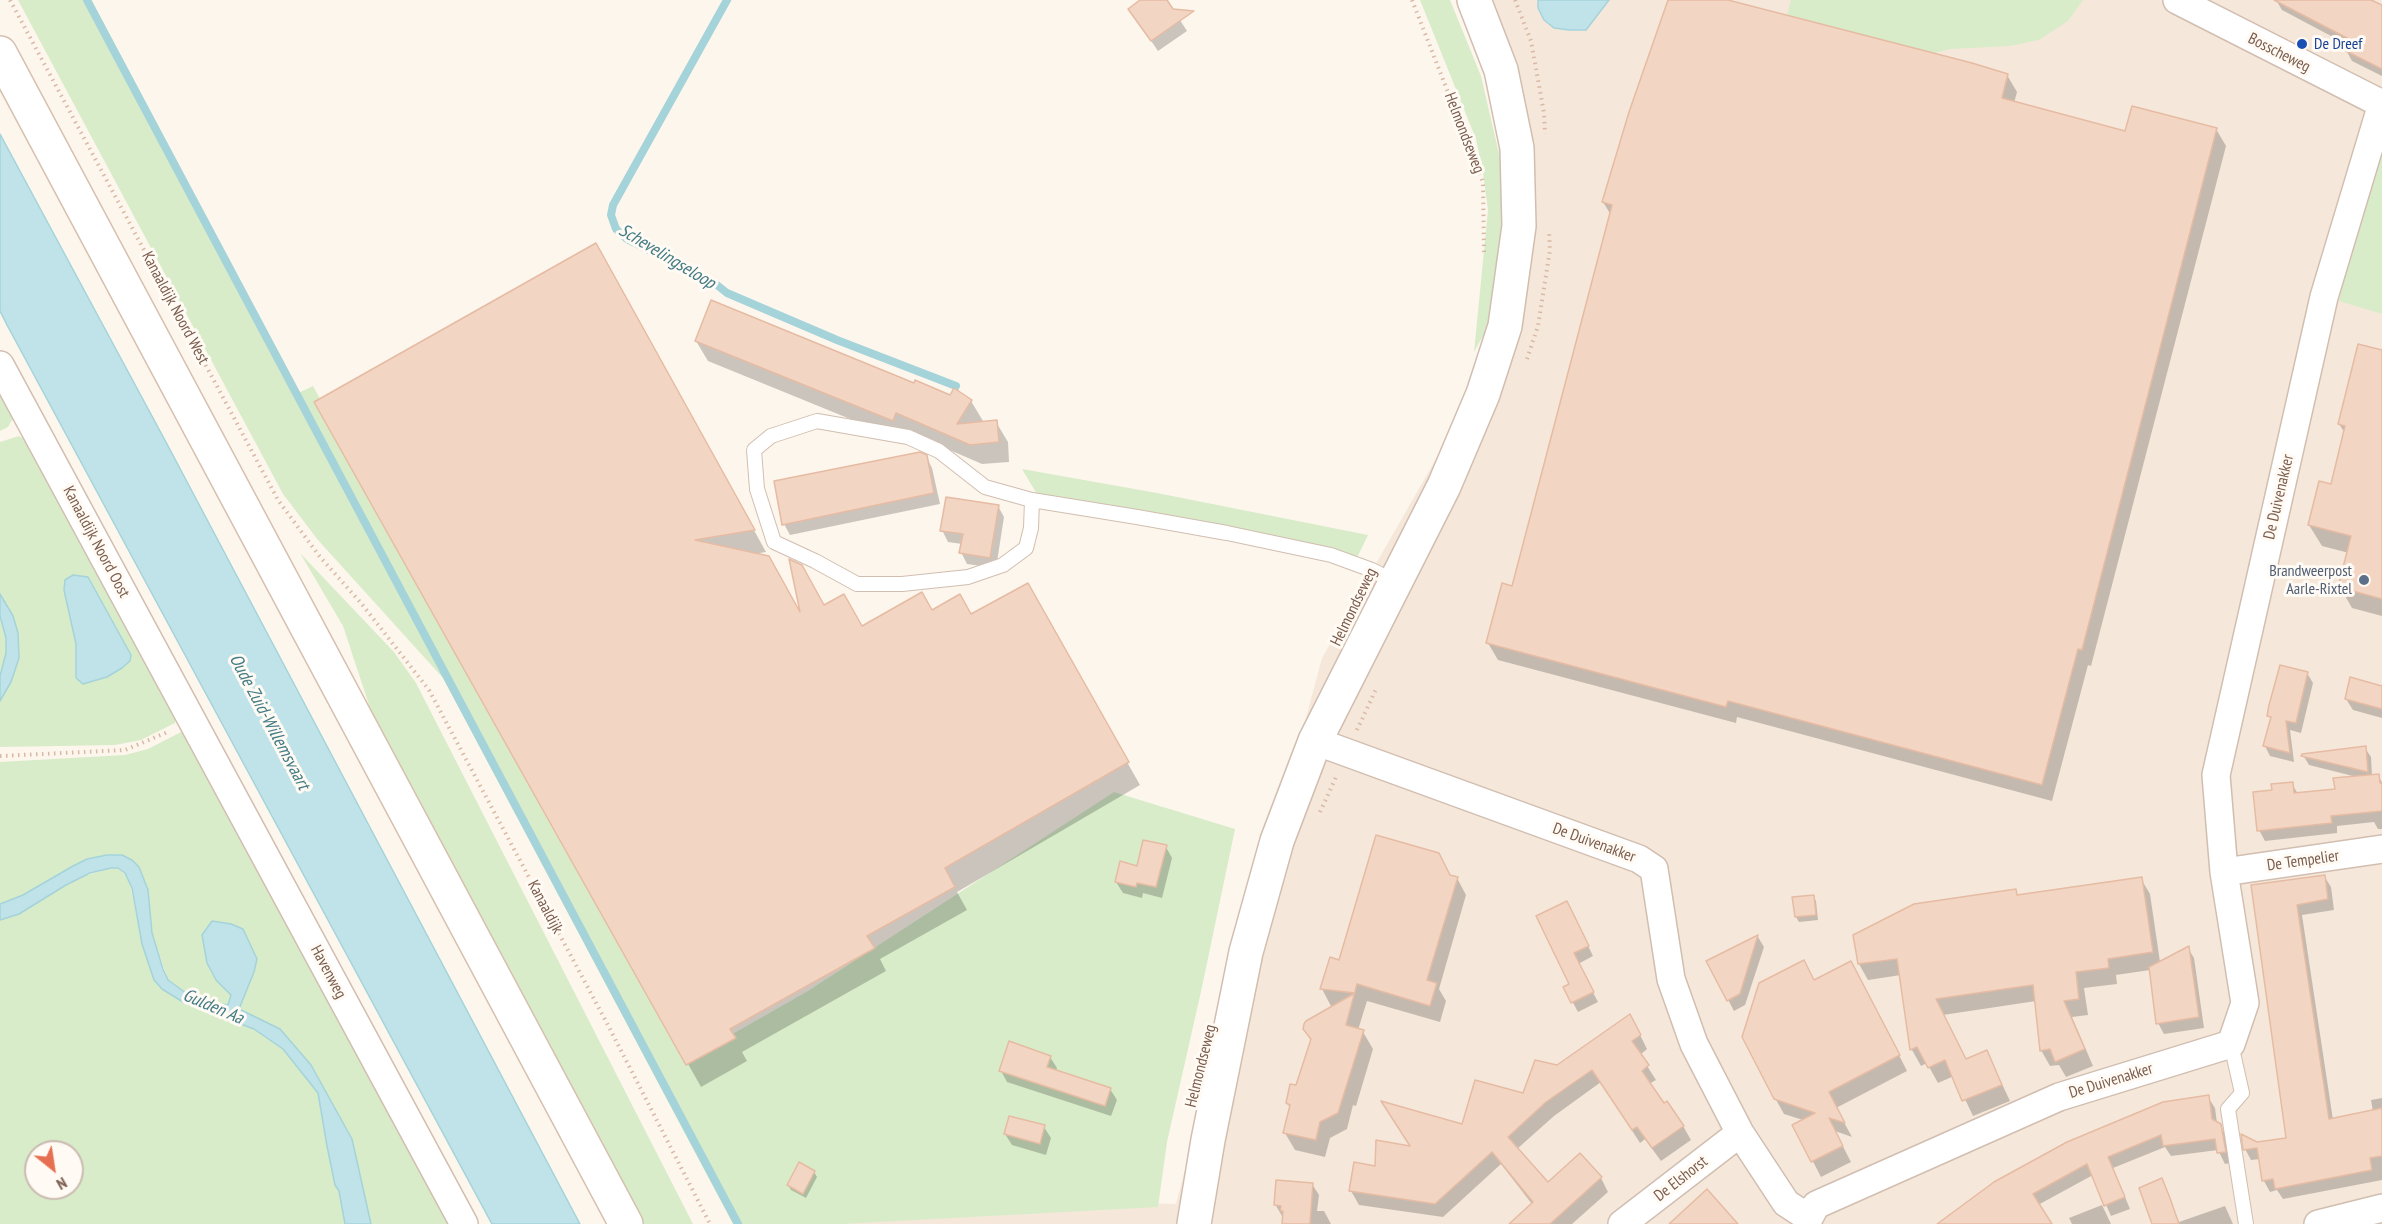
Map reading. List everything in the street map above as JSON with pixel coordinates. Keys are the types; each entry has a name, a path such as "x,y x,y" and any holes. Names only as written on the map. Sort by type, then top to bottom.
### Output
{"main road":[{"name":"Helmondseweg","path":"1194,1224 1208,1140 1246,952 1277,841 1315,741 1444,486 1484,394 1505,326 1519,226 1517,148 1501,70 1474,0"},
{"name":"Kanaaldijk Noord West","path":"0,53 626,1224"}],"street":[{"name":"Bosscheweg","path":"2177,0 2382,104"},
{"name":"De Duivenakker","path":"1315,741 1639,859 1654,869 1671,979 1694,1044 1740,1133 1786,1203 1809,1221 1816,1205 2059,1096 2230,1044 2245,1003 2224,872 2217,775 2324,297 2382,104"},
{"name":"Kanaaldijk Noord Oost","path":"0,365 184,724"},
{"name":"Havenweg","path":"184,724 464,1224"},
{"name":"De Tempelier","path":"2224,872 2382,849"},
{"name":"De Elshorst","path":"1622,1224 1740,1133"},
{"path":"2318,1224 2382,1208"}],"lane":[{"path":"1032,500 1031,528 1026,548 1003,565 968,577 902,584 857,584 774,542 757,489 754,450 771,436 817,421 908,437 939,451 985,487 1032,500 1227,533 1331,555 1372,570 1395,582"},
{"path":"2230,1044 2242,1093 2228,1109 2246,1224"}],"path":[{"name":"Kanaaldijk Noord West","path":"10,0 278,500 320,557 361,603"},
{"name":"Helmondseweg","path":"1412,0 1483,182 1484,257"},
{"name":"Kanaaldijk","path":"361,603 429,690 610,1029 710,1224"},
{"path":"0,756 125,750 144,744 184,724"}],"shaded area":[{"path":"1490,0 2382,0 2382,1224 806,1224 795,1194 1176,1204 1322,658 1480,382 1528,216"}],"green space":[{"path":"18,0 83,0 294,395 313,386 687,1060 808,991 1114,792 1235,829 1167,1142 1158,1207 841,1224 733,1224 443,678 318,540 283,494"},
{"path":"1420,0 1450,0 1481,76 1500,158 1503,197 1501,246 1489,325 1474,352 1488,210 1483,173 1476,139"},
{"path":"1791,0 2083,0 2068,21 2039,40 2010,46 1950,49 1919,57 1785,24"},
{"path":"2382,120 2382,314 2339,301"},
{"path":"0,389 15,415 8,427 0,431"},
{"path":"19,436 33,445 177,714 175,723 141,740 115,745 0,747 0,701 11,682 18,633 13,616 0,594 0,442","holes":["73,575 82,577 130,661 107,677 76,678 76,644 64,590"]},
{"path":"1022,469 1368,535 1355,562 1044,506"},
{"path":"300,553 394,652 416,683 693,1224 640,1224 378,732 343,626"},
{"path":"0,616 6,638 6,653 0,676"},
{"path":"181,732 191,735 449,1224 371,1224 352,1139 311,1065 280,1029 239,1009 254,972 202,935 207,963 216,980 232,995 228,1005 206,1002 186,993 168,980 152,933 148,890 139,867 73,866 23,895 0,904 0,762 125,755 148,749"},
{"path":"118,868 129,878 142,944 183,1002 254,1029 283,1049 318,1093 335,1185 339,1191 345,1224 0,1224 0,920 19,914 78,878"}],"water":[{"path":"1538,0 1609,0 1586,30 1569,30 1554,28 1544,20 1538,8"},
{"name":"Oude Zuid-Willemsvaart","path":"0,134 167,444 580,1224 492,1224 7,325 0,311"},
{"path":"73,575 88,577 131,655 130,661 122,668 107,677 83,684 76,678 76,644 64,590 65,580"},
{"path":"0,594 13,616 18,633 19,658 11,682 0,701 0,676 6,653 6,638 0,616"},
{"name":"Gulden Aa","path":"122,855 139,867 148,890 152,933 163,969 168,980 186,993 206,1002 228,1005 231,995 216,980 207,963 202,935 212,921 231,924 243,929 257,959 239,1009 280,1029 311,1065 352,1139 371,1224 345,1224 339,1191 335,1185 318,1093 283,1049 254,1029 183,1002 162,989 154,980 142,944 132,888 125,873 118,868 111,868 90,873 19,914 0,920 0,904 23,895 87,859"}],"building":[{"path":"1140,0 1167,0 1173,9 1194,11 1151,41 1128,9"},
{"path":"1668,0 1728,0 1972,63 2008,74 2002,98 2125,131 2132,106 2217,128 2082,650 2078,649 2042,785 1728,701 1726,707 1486,643 1502,583 1512,586 1612,205 1602,202 1629,112"},
{"path":"2274,0 2371,0 2382,5 2382,69 2344,50 2349,39"},
{"path":"596,243 755,530 695,540 769,556 800,612 789,559 802,565 824,605 844,594 862,626 922,592 932,610 960,594 971,614 1028,583 1129,762 945,868 955,887 867,936 875,948 730,1029 736,1038 686,1065 314,402"},
{"path":"711,300 914,383 915,380 950,395 954,388 972,400 957,424 997,420 999,442 970,445 896,413 893,421 695,341"},
{"path":"2358,344 2382,350 2382,599 2338,587 2351,536 2308,525 2319,481 2331,484 2345,426 2338,424"},
{"path":"920,452 927,455 934,493 782,525 774,481"},
{"path":"946,497 999,505 990,558 959,553 963,534 940,531"},
{"path":"2280,665 2308,672 2296,723 2286,721 2290,753 2263,746 2271,717 2267,716 2269,705"},
{"path":"2350,677 2382,686 2382,709 2345,699"},
{"path":"2366,746 2368,772 2301,756 2302,754"},
{"path":"2379,774 2380,783 2382,783 2382,811 2331,816 2332,823 2257,831 2253,792 2272,790 2271,784 2293,782 2294,793 2335,789 2333,778"},
{"path":"1376,835 1439,853 1450,875 1458,877 1427,980 1437,983 1430,1006 1357,984 1355,993 1320,989 1330,957 1339,960"},
{"path":"1143,840 1167,845 1156,887 1137,883 1136,887 1115,882 1120,861 1137,866"},
{"path":"2325,875 2328,899 2297,905 2329,1119 2382,1108 2382,1156 2370,1158 2372,1170 2275,1189 2273,1179 2262,1181 2257,1148 2243,1150 2241,1134 2257,1142 2286,1138 2251,885"},
{"path":"2142,877 2153,952 2108,959 2109,968 2076,972 2079,999 2064,1001 2085,1049 2055,1062 2050,1049 2040,1051 2033,985 1936,999 1966,1059 1987,1050 2002,1085 1962,1101 1945,1060 1928,1068 1917,1047 1910,1050 1897,959 1858,964 1853,935 1914,904 2016,889 2017,895"},
{"path":"1814,895 1816,915 1795,917 1792,897"},
{"path":"1567,901 1589,946 1574,953 1594,992 1571,1003 1563,987 1569,984 1536,916"},
{"path":"1758,935 1740,994 1727,1001 1706,961"},
{"path":"2189,946 2199,1017 2156,1024 2149,967"},
{"path":"1804,960 1814,980 1851,961 1900,1055 1829,1092 1845,1123 1829,1118 1843,1146 1811,1162 1792,1125 1815,1113 1774,1099 1742,1037 1759,983"},
{"path":"1355,993 1346,1025 1364,1030 1338,1113 1320,1122 1316,1140 1283,1133 1290,1105 1286,1103 1290,1084 1296,1085 1311,1039 1303,1029 1304,1024"},
{"path":"1630,1014 1641,1035 1632,1041 1649,1065 1642,1071 1664,1103 1667,1101 1684,1126 1652,1148 1637,1127 1632,1130 1592,1070 1546,1102 1508,1137 1548,1182 1580,1153 1602,1177 1550,1224 1509,1224 1533,1202 1492,1152 1435,1204 1349,1191 1354,1162 1375,1166 1376,1140 1410,1146 1381,1101 1462,1124 1475,1080 1523,1093 1535,1060 1557,1065"},
{"path":"1009,1041 1051,1056 1047,1067 1111,1088 1105,1106 999,1071"},
{"path":"2209,1095 2212,1119 2221,1124 2226,1152 2217,1153 2215,1139 2163,1146 2161,1135 2108,1157 2125,1197 2104,1206 2087,1164 2033,1194 2052,1224 1937,1224 1994,1182 2067,1142 2163,1102"},
{"path":"1009,1116 1045,1125 1040,1144 1004,1134"},
{"path":"799,1162 815,1171 803,1194 787,1185"},
{"path":"2162,1178 2179,1224 2152,1224 2139,1188"},
{"path":"1276,1180 1313,1183 1310,1224 1282,1224 1281,1206 1274,1205"},
{"path":"1707,1189 1738,1224 1669,1224"}],"waterway":[{"path":"87,0 738,1224"},
{"name":"Schevelingseloop","path":"727,0 613,205 611,215 616,229 627,239 717,285 727,293 837,340 956,386"}],"place":[{"name":"De Dreef","path":"2302,44"},
{"name":"Brandweerpost Aarle-Rixtel","path":"2364,580"}]}
